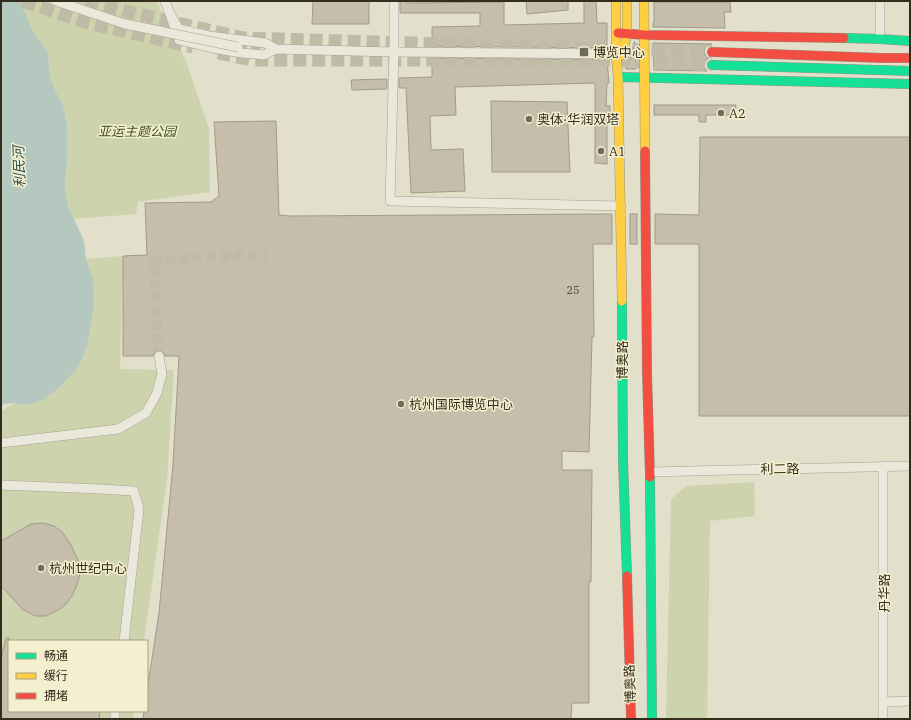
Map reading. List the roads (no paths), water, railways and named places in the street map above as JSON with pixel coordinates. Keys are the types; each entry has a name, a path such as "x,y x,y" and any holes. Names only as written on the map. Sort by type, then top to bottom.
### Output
{"main road":[{"name":"博奥路","path":"616,1 616,54 618,77 621,206 623,460 631,719"},
{"path":"627,1 627,34 618,77 910,84"},
{"name":"博奥路","path":"644,1 652,719"},
{"path":"616,33 645,35 880,39 910,41"},
{"path":"712,52 910,58"},
{"path":"712,65 910,71"}],"street":[{"path":"56,1 125,24 238,47"},
{"path":"165,1 180,40 212,48 242,53 264,55 276,49"},
{"path":"394,1 390,201 621,206"},
{"path":"880,1 880,39"},
{"path":"170,14 179,29 209,36 265,43 276,49 394,52 616,54"},
{"path":"1,443 118,429 146,413 157,393 162,374 159,356"},
{"name":"丹华路","path":"883,466 883,719"},
{"name":"利二路","path":"650,472 910,466"},
{"path":"1,485 134,491 139,509 124,640"},
{"path":"884,702 910,701"}],"water":[{"name":"利民河","path":"1,1 20,1 32,29 48,53 50,77 63,104 67,124 67,162 65,182 68,206 84,241 86,259 93,278 94,306 87,346 79,366 61,386 43,400 26,405 14,403 4,404 1,406"}],"tunnel":[{"path":"23,1 84,22 193,47"},
{"path":"86,1 243,38 712,52"},
{"path":"238,47 276,49"},
{"path":"218,53 252,60 600,60 712,65"},
{"path":"159,356 154,261 182,258 267,256"}],"place":[{"name":"博览中心","path":"584,52"},
{"name":"A2","path":"721,113"},
{"name":"奥体·华润双塔","path":"529,119"},
{"name":"A1","path":"601,151"},
{"name":"杭州国际博览中心","path":"401,404"},
{"name":"杭州世纪中心","path":"41,568"}],"park label":[{"name":"亚运主题公园","path":"137,131"}]}
